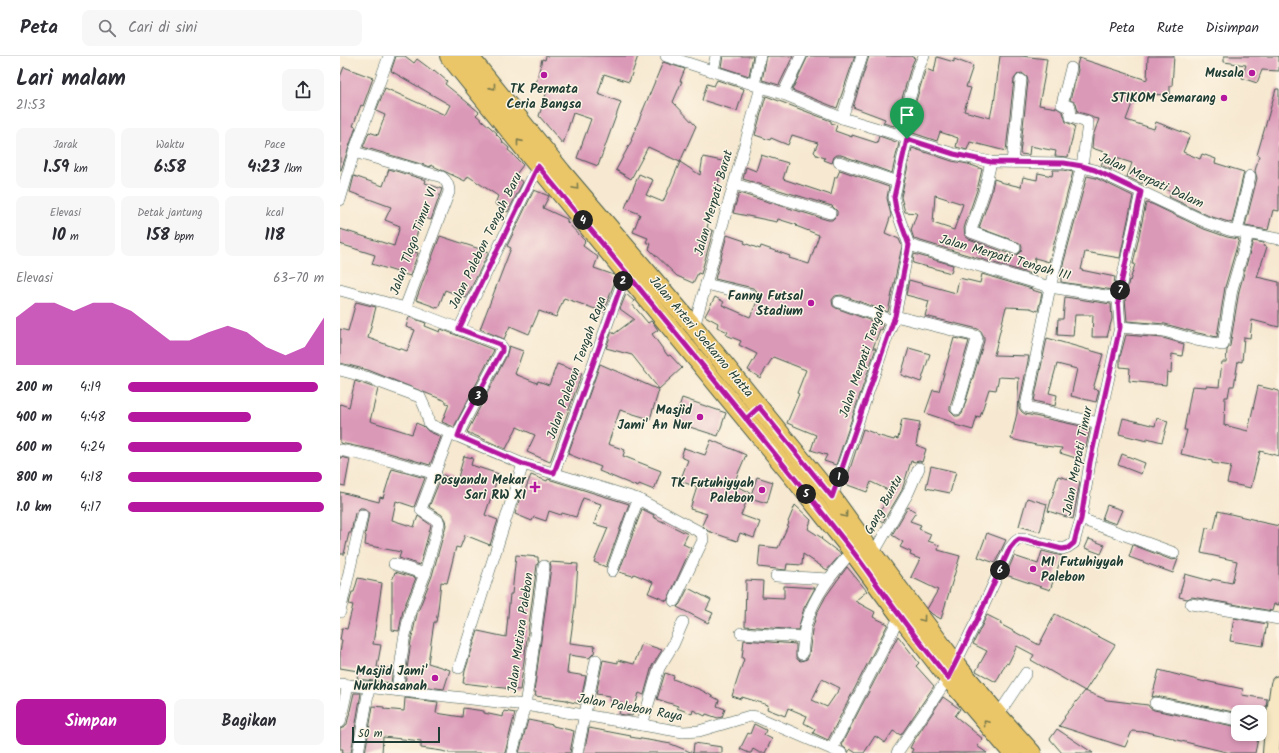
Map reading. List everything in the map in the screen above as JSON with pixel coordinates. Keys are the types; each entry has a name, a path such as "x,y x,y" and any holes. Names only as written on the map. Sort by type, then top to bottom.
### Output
{"main road":[{"path":"456,57 538,166 746,419 852,551 948,678 1012,753"},
{"name":"Jalan Arteri Soekarno Hatta","path":"456,57 562,172 694,327 832,497 873,554 998,715 1032,753"},
{"path":"746,419 759,407"},
{"path":"1267,723 1279,684"},
{"path":"1267,731 1271,753"}],"street":[{"path":"340,200 345,166 354,152 389,56"},
{"name":"Jalan Merpati Dalam","path":"666,56 784,94 842,118 954,154 991,162 1064,163 1082,166 1095,170 1206,222 1248,234 1279,239"},
{"path":"713,70 716,56"},
{"name":"Jalan Merpati Barat","path":"694,327 734,184 758,86 760,56"},
{"path":"784,94 801,56"},
{"path":"842,118 862,56"},
{"path":"909,245 896,209 894,197 903,137 918,69 924,56"},
{"path":"1071,68 1062,103 1063,105 1070,107 1071,117 1088,123 1082,166 1050,287 1026,407 1099,423"},
{"path":"1012,162 1021,80"},
{"name":"Jalan Tlogo Timur VI","path":"354,152 442,177 448,184 448,192 405,308"},
{"path":"839,162 897,182"},
{"path":"991,162 984,192 970,230 971,232 1015,248"},
{"name":"Jalan Palebon Tengah Baru","path":"459,329 538,166"},
{"path":"1237,231 1250,176"},
{"path":"734,184 830,213"},
{"name":"Jalan Merpati Timur","path":"956,662 1010,548 1015,542 1019,539 1026,540 1062,549 1068,548 1074,543 1081,519 1090,462 1120,327 1118,298 1141,192"},
{"path":"1120,327 1164,331 1196,340 1223,345 1232,289 1248,234"},
{"name":"Jalan Merpati Tengah III","path":"909,245 1050,287 1118,298"},
{"name":"Jalan Merpati Tengah","path":"832,497 894,319 909,245"},
{"name":"Jalan Palebon Tengah Raya","path":"554,473 626,272"},
{"path":"706,284 752,295"},
{"path":"340,290 405,308 499,344 502,347 502,351 464,420 454,435 421,509 439,523 425,574 410,612 404,640 397,690"},
{"path":"839,302 894,319 976,336 977,339 957,409"},
{"path":"340,370 366,377 420,397 430,424 454,435 523,464 638,499 702,533 703,540 674,601"},
{"path":"340,450 387,460 436,474"},
{"path":"459,668 523,464"},
{"name":"Gang Buntu","path":"873,554 908,493 919,468"},
{"path":"612,571 638,499"},
{"path":"340,612 362,515"},
{"path":"1081,519 1174,553"},
{"path":"802,654 805,626 821,589 852,551"},
{"path":"394,564 425,574"},
{"name":"Jalan Mutiara Palebon","path":"525,705 530,680 544,566"},
{"path":"776,576 829,578"},
{"path":"1191,604 1279,619"},
{"path":"837,751 900,616"},
{"path":"642,725 659,668 673,645 683,622"},
{"path":"741,633 804,638"},
{"path":"577,753 586,715 596,660"},
{"path":"897,753 948,678 956,662"},
{"path":"998,715 1026,673"},
{"path":"340,722 344,685"},
{"name":"Jalan Palebon Raya","path":"344,685 525,705 683,732 693,732 750,716 760,717 837,751"},
{"path":"358,753 369,688"},
{"path":"1155,704 1231,719"},
{"path":"512,753 525,705"}],"building":[{"path":"396,56 405,56 414,63 417,59 447,81 445,84 479,112 476,115 497,133 496,134 503,141 502,142 509,148 508,150 523,165 514,177 523,182 508,212 495,204 498,196 468,176 465,181 431,165 431,167 363,147 369,132 378,135 385,115 376,111 385,88 445,115 450,105 391,71"},
{"path":"546,56 638,56 629,82 604,74 598,94 621,102 598,166 577,158 591,119 573,113 563,144 539,116 547,91 535,88 542,59 545,60"},
{"path":"723,56 753,56 749,76 721,67"},
{"path":"767,56 793,56 779,85 762,80"},
{"path":"808,56 855,56 837,108 792,90"},
{"path":"869,56 910,56 915,58 894,126 883,123 885,119 853,107"},
{"path":"1000,56 1021,56 1047,59 1039,105 1057,108 1063,112 1066,122 1075,126 1068,157 1055,156 1056,151 1030,146 1029,155 1020,154 1028,81 1027,77 1022,73 1018,74 1014,79 1006,151 970,142 967,150 956,147 958,138 940,132 937,141 907,131 925,71 926,69 934,72 937,57 954,62 954,59 973,66 966,87 971,88 964,111 990,118 994,104"},
{"path":"1148,56 1174,56 1170,95 1139,94 1136,103 1133,101 1126,120 1154,129 1156,122 1190,135 1183,152 1200,159 1202,154 1216,159 1215,163 1244,172 1232,223 1209,216 1169,197 1172,192 1143,181 1142,184 1127,177 1132,163 1116,158 1111,170 1101,165 1107,153 1092,148 1093,136 1099,119 1078,112 1076,103 1070,100 1078,70 1077,65 1079,58 1147,80"},
{"path":"1224,56 1279,56 1279,71 1262,70 1257,83 1242,78 1246,65 1224,62"},
{"path":"663,62 685,69 680,81 682,81 673,102 696,126 680,162 648,147 631,179 616,170 632,140 631,139"},
{"path":"344,67 373,78 363,106 361,105 353,126 356,127 340,170 340,77"},
{"path":"717,80 744,89 737,111 702,100 707,84 714,86"},
{"path":"1276,89 1279,89 1279,211 1273,210 1268,230 1245,226 1257,178 1255,171 1259,156 1257,155"},
{"path":"766,96 831,121 831,123 837,125 835,131 877,143 879,136 899,143 892,173 841,155 834,157 832,163 824,160 825,158 816,155 814,152 818,143 792,135 788,145 771,138 770,140 755,135"},
{"path":"912,148 982,169 977,190 964,228 965,236 969,239 1013,255 1017,255 1021,251 1022,246 1020,243 979,228 991,194 994,179 1021,187 1023,177 1037,180 1038,173 1052,176 1053,170 1073,172 1049,262 1035,258 1031,274 914,239 911,230 917,213 905,212 901,197","holes":["935,195 963,204 954,230 933,223"]},
{"path":"761,155 788,163 783,179 831,195 835,177 837,177 840,170 889,187 887,198 891,215 885,233 899,239 902,246 888,312 841,295 835,296 832,300 833,306 836,308 883,325 873,348 876,348 836,465 824,461 827,455 811,450 816,435 787,423 799,394 797,393 806,370 773,357 760,378 748,370 757,354 739,345 741,341 726,335 728,332 717,327 718,323 705,316 715,297 724,302 722,305 750,317 760,295 753,288 715,279 727,235 745,241 744,243 760,249 761,246 790,256 789,258 809,264 819,235 796,226 797,225 778,219 777,222 733,213 739,193 828,220 832,220 837,215 837,211 832,206 743,179 746,167 756,171"},
{"path":"703,157 727,162 722,175 720,174 716,193 707,216 710,216 707,228 713,231 701,274 698,273 693,283 677,276 649,249 651,244 646,242 648,238 633,232 640,214 625,208 639,174 653,180 646,195 663,202 680,162 700,175"},
{"path":"389,169 426,180 425,183 442,189 431,220 423,217 411,251 418,253 410,276 372,264 375,255 340,244 340,229 394,246 400,226 385,220 391,207 350,192 354,176 383,186"},
{"path":"1087,176 1096,178 1133,196 1120,258 1085,252 1081,270 1115,277 1113,290 1061,282 1061,272"},
{"path":"534,190 549,196 543,208 567,219 567,222 585,241 583,246 598,257 594,268 614,275 616,278 604,312 564,298 556,317 539,311 529,334 510,326 504,339 480,329 511,248 507,246"},
{"path":"1146,203 1152,204 1204,229 1227,237 1239,239 1225,287 1217,337 1165,324 1127,321 1125,299 1129,280 1130,281 1135,264 1133,264"},
{"path":"440,236 489,252 466,298 445,290 438,308 416,300"},
{"path":"1253,241 1264,243 1263,246 1267,247 1257,277 1279,282 1279,327 1252,320 1250,338 1244,337 1242,362 1238,361 1234,386 1230,386 1228,397 1225,397 1224,425 1248,431 1258,386 1279,391 1279,456 1260,451 1251,488 1227,483 1231,466 1212,463 1212,461 1181,454 1187,430 1184,430 1192,386 1219,387 1222,362 1226,362 1239,291"},
{"path":"914,254 953,265 951,273 913,263"},
{"path":"982,274 1042,293 1038,311 1030,308 1006,307 994,355 1029,356 1019,405 1022,412 1025,414 1090,428 1086,447 1082,446 1079,459 1060,453 1062,448 1036,445 1011,439 1017,413 1019,378 999,377 996,390 989,389 980,417 977,416 973,430 955,425 955,423 925,413 933,390 939,391 954,338 969,341 950,407 950,411 955,416 962,414 984,337 978,329 925,316 929,301 906,295 909,280 956,293 959,278 980,283"},
{"path":"626,294 634,301 632,304 648,323 651,321 654,324 658,330 652,334 668,356 670,355 682,368 659,389 632,355 606,348 612,331 614,334 634,319 620,309"},
{"path":"1065,297 1111,304 1112,319 1107,337 1092,337 1093,315 1075,315 1073,336 1057,335 1058,319 1063,319"},
{"path":"356,302 376,307 368,338 399,349 407,351 415,330 406,327 409,317 426,323 425,326 440,332 441,329 494,350 454,427 442,422 449,404 446,403 446,401 368,370 340,363 340,329 348,331"},
{"path":"1126,335 1163,338 1184,344 1182,356 1172,354 1171,373 1167,372 1166,385 1129,381 1130,368 1120,367 1120,357"},
{"path":"1047,338 1103,354 1093,389 1099,390 1096,402 1071,396 1077,369 1057,364 1049,393 1057,395 1055,406 1034,401"},
{"path":"509,346 523,351 515,374 537,383 538,381 549,385 557,364 582,373 550,462 527,452 535,435 517,427 506,449 467,432 506,357"},
{"path":"909,348 930,354 921,382 901,375"},
{"path":"600,364 659,390 650,419 620,410 608,444 625,450 623,456 661,471 654,490 639,484 638,487 599,471 601,467 568,454"},
{"path":"355,381 378,389 370,421 412,434 416,423 441,437 430,465 389,453 340,443 340,404 349,407"},
{"name":"Masjid Jami' An Nur","path":"682,398 726,413 718,436 674,422"},
{"path":"1123,418 1155,426 1157,418 1168,421 1162,442 1147,438 1147,441 1119,434"},
{"path":"902,419 920,422 916,445 926,449 922,462 911,461 902,490 883,522 876,518 892,492 871,482 867,492 845,484 863,429 876,435 894,440 895,438 898,439"},
{"path":"711,440 746,455 733,485 750,492 741,515 760,522 754,538 740,533 737,541 708,531 702,525 707,514 690,509 697,487 680,481 688,460 681,457 684,448 705,455"},
{"path":"1122,454 1145,463 1141,474 1118,465"},
{"path":"464,456 473,458 471,465 499,474 485,515 498,520 490,545 465,535 460,548 456,547 447,583 441,582 438,610 436,622 434,622 428,663 450,670 444,689 405,684 411,641 417,614 432,576 446,525 442,515 429,507 443,475 457,481"},
{"path":"340,457 350,459 345,486 340,485"},
{"path":"931,466 956,472 950,493 926,488"},
{"path":"392,469 425,478 414,507 396,501 392,520 414,527 418,516 431,525 420,565 399,558 401,552 365,545 365,535 369,513 363,508 360,508 355,513 351,533 349,533 344,554 340,554 340,492 379,502 380,497 383,498"},
{"path":"531,475 547,481 548,479 629,504 606,567 594,562 608,528 594,524 601,504 583,498 576,517 562,513 561,515 549,511 546,521 534,517 532,521 515,514 521,494 523,495"},
{"path":"1058,476 1080,482 1073,519 1048,511"},
{"name":"TK Futuhiyyah Palebon","path":"757,477 773,482 767,503 750,498"},
{"path":"1027,498 1047,504 1040,532 1019,526"},
{"path":"795,505 811,520 808,529 822,538 821,539 841,554 827,570 803,554 802,565 787,564 786,570 758,567 760,546 778,548"},
{"path":"1107,505 1122,510 1116,524 1102,519"},
{"path":"908,507 916,512 910,521 921,525 919,529 931,534 928,541 939,545 938,550 960,556 941,619 927,609 938,590 911,577 920,559 910,555 911,552 900,547 903,542 892,535"},
{"path":"642,509 654,515 653,517 688,534 683,544 691,548 667,601 648,593 653,582 634,574 633,576 619,572"},
{"path":"1218,511 1279,526 1279,605 1274,604 1272,611 1192,597 1187,599 1179,597 1185,574 1211,581 1212,579 1232,583 1237,561 1201,553 1206,528 1214,529"},
{"path":"987,533 1006,540 995,563 978,557"},
{"path":"1089,539 1105,545 1101,554 1085,548"},
{"path":"1133,545 1172,560 1178,559 1173,573 1129,557"},
{"name":"MI Futuhiyyah Palebon","path":"1042,551 1062,556 1050,590 1006,575 1014,556 1038,564"},
{"path":"516,555 538,557 539,561 537,565 520,690 463,683 465,671 478,631 506,637 510,594 512,594"},
{"path":"550,562 578,564 575,606 570,643 595,646 594,653 589,658 569,655 567,673 586,676 580,704 567,700 535,696 536,692 534,692 551,567"},
{"path":"847,567 867,591 855,601 875,612 873,617 888,624 828,740 813,733 815,729 804,723 807,716 788,708 785,716 767,709 768,705 742,697 741,699 732,696 744,659 742,658 744,640 796,644 796,657 798,660 801,661 807,659 809,655 812,630 817,613 826,596","holes":["822,679 840,688 827,707 812,700"]},
{"path":"395,572 416,578 403,610 399,631 392,630 392,581"},
{"path":"358,578 382,583 373,644 381,645 377,667 393,669 391,683 357,679 358,671 340,668 342,640 340,640 342,628 347,629 353,605 349,604"},
{"path":"746,580 763,581 762,597 784,598 784,586 815,588 804,608 798,630 745,626"},
{"path":"688,588 711,600 706,610 713,613 708,623 677,607"},
{"path":"1055,614 1115,645 1085,691 1031,660 1034,655 1017,646 1008,664 1006,663 996,682 976,671 987,651 973,644 987,615 1001,622 1000,624 1039,645"},
{"path":"1234,618 1267,624 1263,646 1230,641"},
{"path":"898,636 919,663 916,666 934,686 901,735 893,731 885,743 875,736 864,753 856,753 850,749 848,753 841,745"},
{"path":"642,643 662,650 652,666 644,695 639,693 632,716 619,714 622,703 609,700 610,696 596,694 603,660 618,663 618,660 634,664"},
{"path":"1159,670 1205,682 1243,689 1242,695 1267,699 1266,705 1231,705 1231,712 1156,696 1152,697"},
{"path":"665,673 674,676 673,679 701,690 719,700 717,706 725,709 722,717 718,718 706,714 705,716 693,710 692,714 677,708 678,706 657,699"},
{"path":"1085,691 1107,700 1148,705 1154,710 1231,726 1231,741 1258,741 1255,753 1230,753 1143,731 1132,731 1125,747 1059,726 1065,718 1064,717"},
{"path":"354,693 361,693 351,753 342,753 343,749 340,749 340,729 345,727 347,724"},
{"path":"943,697 960,709 955,716 983,739 977,746 987,753 911,753 913,749 910,748 913,742"},
{"path":"405,698 438,702 436,713 462,717 463,708 484,711 484,713 503,717 504,711 515,713 505,753 449,753 421,748 421,741 383,737 382,753 365,753 373,706 384,707 384,709 404,711"},
{"path":"528,720 574,731 570,753 519,753"},
{"path":"754,724 766,730 764,735 772,739 765,753 760,753 753,749 751,753 749,753 740,749 748,733 750,734"},
{"path":"589,728 671,744 693,753 584,753"},
{"path":"1057,729 1093,753 1062,753 1050,739"},
{"path":"694,743 722,747 722,753 693,753"}],"place":[{"name":"Musala","path":"1252,73"},
{"name":"TK Permata Ceria Bangsa","path":"544,75"},
{"name":"STIKOM Semarang","path":"1224,98"},
{"name":"Fanny Futsal Stadium","path":"811,303"},
{"name":"Masjid Jami' An Nur","path":"700,417"},
{"name":"Posyandu Mekar Sari RW XI","path":"535,487"},
{"name":"TK Futuhiyyah Palebon","path":"762,490"},
{"name":"MI Futuhiyyah Palebon","path":"1033,569"},
{"name":"Masjid Jami' Nurkhasanah","path":"435,678"}],"route":[{"path":"907,139 894,197 896,209 909,245 895,316 832,497 759,407 746,419 626,272 554,473 523,464 458,436 464,420 502,351 502,347 499,344 459,329 538,166 626,272 852,551 948,678 977,620 1010,548 1015,542 1019,539 1026,540 1062,549 1068,548 1074,543 1081,519 1090,462 1120,327 1118,298 1141,192 1095,170 1082,166 1064,163 991,162 954,154 907,139"}]}
